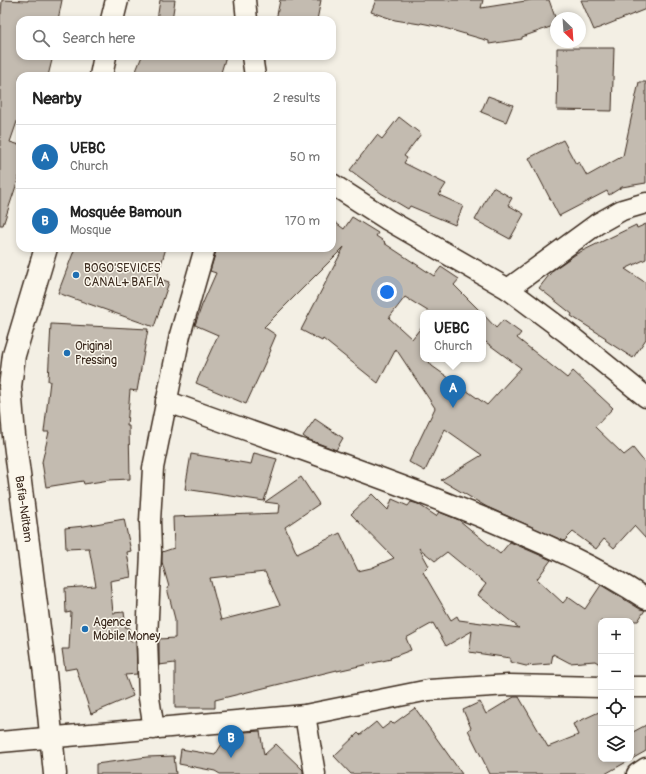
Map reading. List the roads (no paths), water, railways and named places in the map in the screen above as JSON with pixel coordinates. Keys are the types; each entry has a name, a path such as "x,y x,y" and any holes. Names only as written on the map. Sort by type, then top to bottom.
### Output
{"main road":[{"path":"113,16 117,0"},
{"path":"102,72 104,60"},
{"name":"Bafia-Nditam","path":"45,252 14,354 10,387 14,436 31,558 53,738 55,774"}],"street":[{"path":"245,0 247,16"},
{"path":"253,60 254,72"},
{"path":"336,187 388,220 508,289 567,333 646,397"},
{"path":"508,289 597,224 622,210 646,203"},
{"path":"154,729 150,698 147,638 151,553 150,514 153,468 180,335 204,252"},
{"path":"166,401 452,505 543,543 585,563 619,581 646,599"},
{"path":"0,742 305,715 429,690 509,685 598,686"},
{"path":"634,687 646,687"},
{"path":"305,715 315,774"},
{"path":"637,774 646,768"}],"place":[{"name":"BOGO'SEVICES CANAL+ BAFIA","path":"76,275"},
{"name":"Original Pressing","path":"67,353"},
{"name":"UEBC","path":"453,408"},
{"name":"Agence Mobile Money","path":"85,629"},
{"name":"Mosquée Bamoun","path":"231,758"}]}
